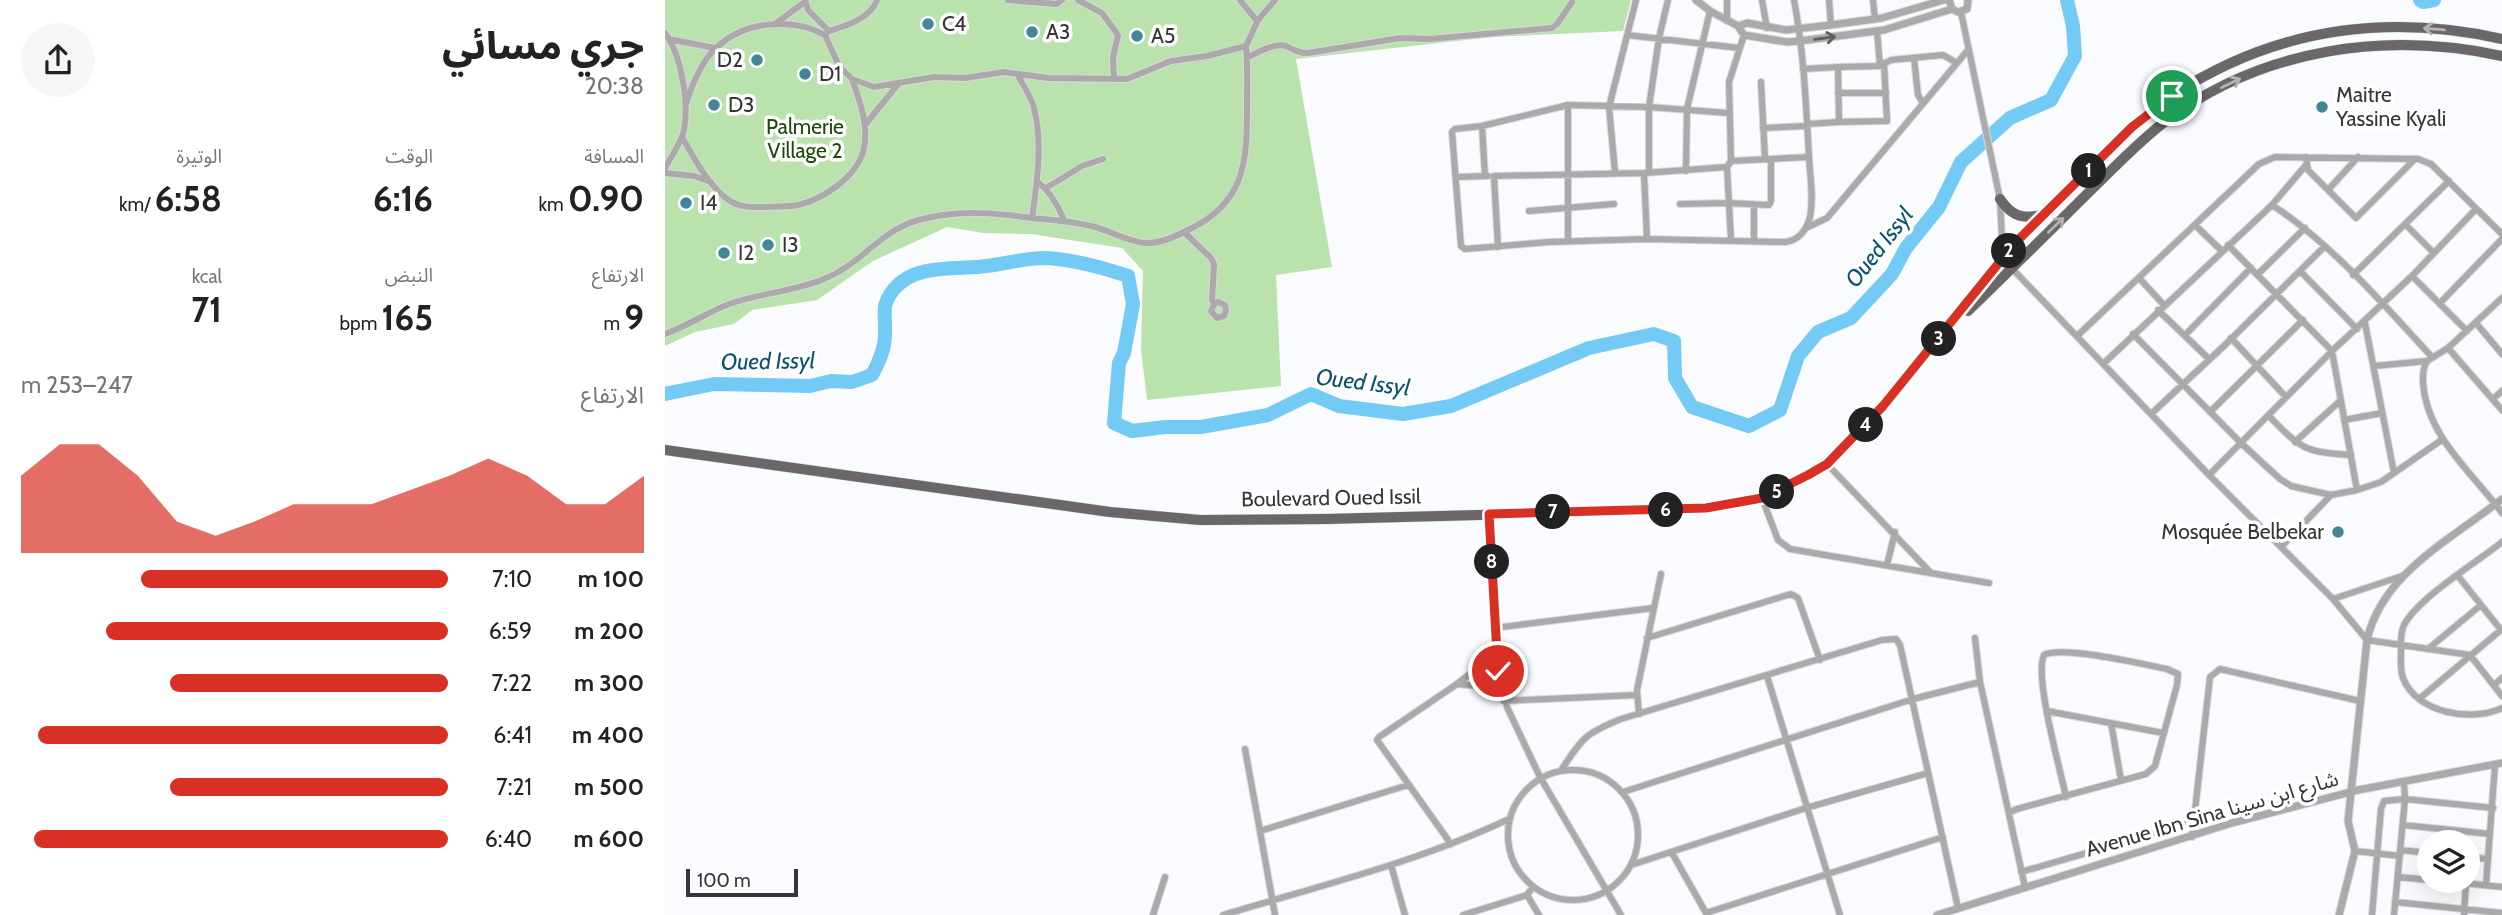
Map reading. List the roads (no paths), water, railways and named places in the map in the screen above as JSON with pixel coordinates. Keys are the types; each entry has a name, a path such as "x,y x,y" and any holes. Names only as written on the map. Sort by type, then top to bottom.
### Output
{"main road":[{"name":"Boulevard Oued Issil","path":"665,450 1165,517 1327,519 1674,510 1725,506 1762,498 1827,464 1883,406 2015,243 2132,127 2172,96 2203,77 2252,54 2306,36 2371,26 2453,30 2502,38"},
{"name":"Boulevard Oued Issil","path":"1937,341 2144,139 2196,101 2253,72 2291,59 2355,46 2430,46 2502,56"},
{"path":"2000,199 2007,209 2018,216 2046,213"}],"street":[{"path":"776,23 827,33 846,27 872,9 877,0"},
{"path":"1008,0 1057,4 1062,0"},
{"path":"1078,0 1102,13 1118,35 1113,58 1114,79"},
{"path":"1240,0 1257,22"},
{"path":"665,334 727,305 825,279 905,223 953,213 987,213 1064,220 1094,226 1145,243 1184,232 1212,215 1237,185 1242,174 1248,138 1246,46 1257,22 1275,0"},
{"path":"1615,172 1609,107 1636,0"},
{"path":"1647,239 1649,107 1659,38 1668,0"},
{"path":"1696,0 1738,26 1744,35 1787,41 1877,31 1952,9 1961,12 1967,9 1968,0"},
{"path":"1727,0 1727,21"},
{"path":"1762,0 1767,28"},
{"path":"1794,0 1800,29 1809,157 1811,209 1805,229"},
{"path":"1829,0 1831,25"},
{"path":"1873,0 1875,19"},
{"path":"1738,26 1747,23 1767,28 1800,29 1875,19 1944,0"},
{"path":"1949,0 1952,9"},
{"path":"685,104 693,84 715,48 741,32 776,23 805,1 827,33 839,66 852,79 874,87 934,76 965,78 995,72 1048,78 1127,79 1171,61 1207,56 1246,46"},
{"path":"1247,58 1277,46 1286,47 1296,53 1308,53 1400,38 1430,39 1547,28 1555,26 1572,2"},
{"path":"1686,171 1687,109 1710,11"},
{"path":"1961,12 2000,199 2003,259 2209,475 2333,599 2367,640 2470,655 2502,696"},
{"path":"1877,31 1888,120"},
{"path":"1627,35 1739,48"},
{"path":"1731,240 1728,203 1729,82 1744,35"},
{"path":"667,36 715,48"},
{"path":"665,168 682,137 685,104 680,72 667,36"},
{"path":"1728,114 1687,109 1568,105 1453,131 1461,246 1465,249 1568,241 1647,239 1792,242 1805,229 1827,218 1968,50"},
{"path":"1803,69 1882,64 1943,55 1957,63"},
{"path":"1914,58 1918,95 1923,103"},
{"path":"1838,67 1839,122"},
{"path":"1017,74 1034,110 1037,134 1037,182 1032,218"},
{"path":"682,137 711,182 733,203 748,208 808,202 835,186 855,167 863,154 865,125 852,79"},
{"path":"865,125 899,82"},
{"path":"1680,204 1769,205 1771,202 1761,82"},
{"path":"1838,93 1886,93"},
{"path":"1568,105 1568,241"},
{"path":"1888,120 1902,129"},
{"path":"1763,128 1888,120"},
{"path":"1482,126 1485,176"},
{"path":"1456,177 1686,171 1768,159 1809,157"},
{"path":"2077,336 2266,160 2275,157 2306,161 2358,157 2415,159 2431,164 2502,236 2440,303"},
{"path":"2328,190 2358,157"},
{"path":"1046,188 1081,166 1103,159"},
{"path":"2306,161 2308,170 2356,218 2415,159"},
{"path":"2103,364 2272,205 2306,161"},
{"path":"665,173 694,176 711,182"},
{"path":"1494,176 1498,247"},
{"path":"2353,275 2449,181"},
{"path":"1037,182 1046,188 1064,220"},
{"path":"1529,211 1614,204"},
{"path":"1754,204 1754,241"},
{"path":"2272,205 2305,228 2383,304 2429,359"},
{"path":"2209,475 2332,352 2365,323 2476,209"},
{"path":"2405,224 2434,253"},
{"path":"2195,225 2222,251"},
{"path":"2258,274 2305,228"},
{"path":"1184,232 1214,264 1211,288 1214,304"},
{"path":"2228,245 2332,352 2357,490"},
{"path":"2151,414 2324,247"},
{"path":"2185,335 2251,268"},
{"path":"2300,271 2357,329"},
{"path":"2412,276 2467,331"},
{"path":"2139,278 2161,308 2209,359"},
{"path":"2374,366 2429,359 2448,348 2502,299"},
{"path":"2210,412 2303,320"},
{"path":"2365,323 2394,473"},
{"path":"2476,323 2502,354"},
{"path":"2133,334 2242,444 2291,486 2331,495 2357,490 2381,482 2443,439"},
{"path":"2231,338 2286,397"},
{"path":"2448,348 2502,410"},
{"path":"2429,359 2423,374 2425,401 2433,423 2443,439 2499,501 2502,513"},
{"path":"2493,399 2502,391"},
{"path":"2295,443 2341,400"},
{"path":"2344,420 2382,413"},
{"path":"2269,416 2295,443 2313,451 2351,455"},
{"path":"1827,464 1895,532 1930,572"},
{"path":"2281,547 2331,495"},
{"path":"1762,498 1778,540 1786,547 1989,583"},
{"path":"2339,915 2355,851 2348,821 2350,792 2367,640 2377,609 2402,576 2499,501"},
{"path":"1489,514 1496,654 1504,701 1540,777 1621,915"},
{"path":"1887,565 1895,532"},
{"path":"2502,542 2411,614 2402,629 2401,646 2404,679 2411,692 2419,699 2431,706 2465,714 2479,715 2502,708"},
{"path":"1639,714 1637,695 1661,574"},
{"path":"2333,599 2402,576"},
{"path":"2419,699 2501,629 2458,576"},
{"path":"1647,638 1791,594 1798,598 1820,660"},
{"path":"2428,649 2481,605"},
{"path":"1495,628 1654,608"},
{"path":"1975,638 1980,682 2025,887"},
{"path":"1562,769 1583,739 1592,731 1881,640 1896,639 1900,645 1913,699 1958,908"},
{"path":"2010,812 2066,797 2121,780 2146,774 2155,766 2179,676 2174,670 2089,654 2050,651 2043,654 2041,666 2047,711 2066,797"},
{"path":"1451,844 1379,744 1378,738 1496,654"},
{"path":"2192,837 2210,677 2213,672 2220,669 2360,701"},
{"path":"1767,676 1840,915"},
{"path":"2494,685 2502,678"},
{"path":"1623,792 1913,699 1980,682"},
{"path":"1457,684 1501,688"},
{"path":"1504,701 1637,695"},
{"path":"2047,711 2163,733"},
{"path":"2111,723 2121,780"},
{"path":"1245,749 1275,915"},
{"path":"2486,886 2499,764"},
{"name":"Avenue Ibn Sina شارع ابن سينا","path":"1937,915 2192,837 2232,822 2350,792 2499,764"},
{"path":"1562,769 1584,769 1606,777 1623,792 1633,808 1638,827 1638,846 1631,865 1621,879 1607,891 1589,899 1550,897 1533,887 1524,878 1511,856 1508,844 1509,819 1520,796 1540,777 1562,769"},
{"path":"1631,865 1806,808 1928,773"},
{"path":"2394,915 2405,799 2404,783"},
{"path":"1260,831 1408,785"},
{"path":"2372,915 2383,803 2405,799 2493,808"},
{"path":"1223,915 1391,865 1451,844 1509,819"},
{"path":"2021,872 2193,822"},
{"path":"2403,825 2490,834"},
{"path":"1672,853 1707,914 1943,837"},
{"path":"2355,851 2417,853"},
{"path":"2480,858 2488,859"},
{"path":"1391,865 1405,915"},
{"path":"1153,915 1165,877"},
{"path":"2398,877 2417,879"},
{"path":"2480,885 2502,887"},
{"path":"1463,915 1527,895 1533,887"},
{"path":"2464,912 2465,893"},
{"path":"1527,895 1539,915"},
{"path":"2395,902 2464,912 2502,913"}],"waterway":[{"name":"Oued Issyl","path":"665,394 714,384 810,386 831,381 852,382 872,375 884,345 887,301 903,281 925,271 937,269 1044,258 1087,264 1128,276 1133,304 1124,353 1119,363 1114,423 1132,431 1201,427 1268,415 1311,394 1339,406 1403,414 1451,406 1589,348 1654,334 1674,341 1675,378 1692,407 1749,426 1780,410 1798,356 1818,332 1851,318 1892,274 1906,248 1939,207 1961,162 2010,118 2051,100 2075,56 2073,26 2067,0"},
{"name":"Oued Issyl","path":"2420,0 2434,0"}],"place":[{"name":"C4","path":"928,24"},
{"name":"A3","path":"1032,32"},
{"name":"A5","path":"1137,36"},
{"name":"D2","path":"757,60"},
{"name":"D1","path":"805,74"},
{"name":"D3","path":"714,105"},
{"name":"Maitre Yassine Kyali","path":"2322,107"},
{"name":"I4","path":"686,203"},
{"name":"I3","path":"768,245"},
{"name":"I2","path":"724,253"},
{"name":"Mosquée Belbekar","path":"2338,532"}],"park label":[{"name":"Palmerie Village 2","path":"805,139"}]}
